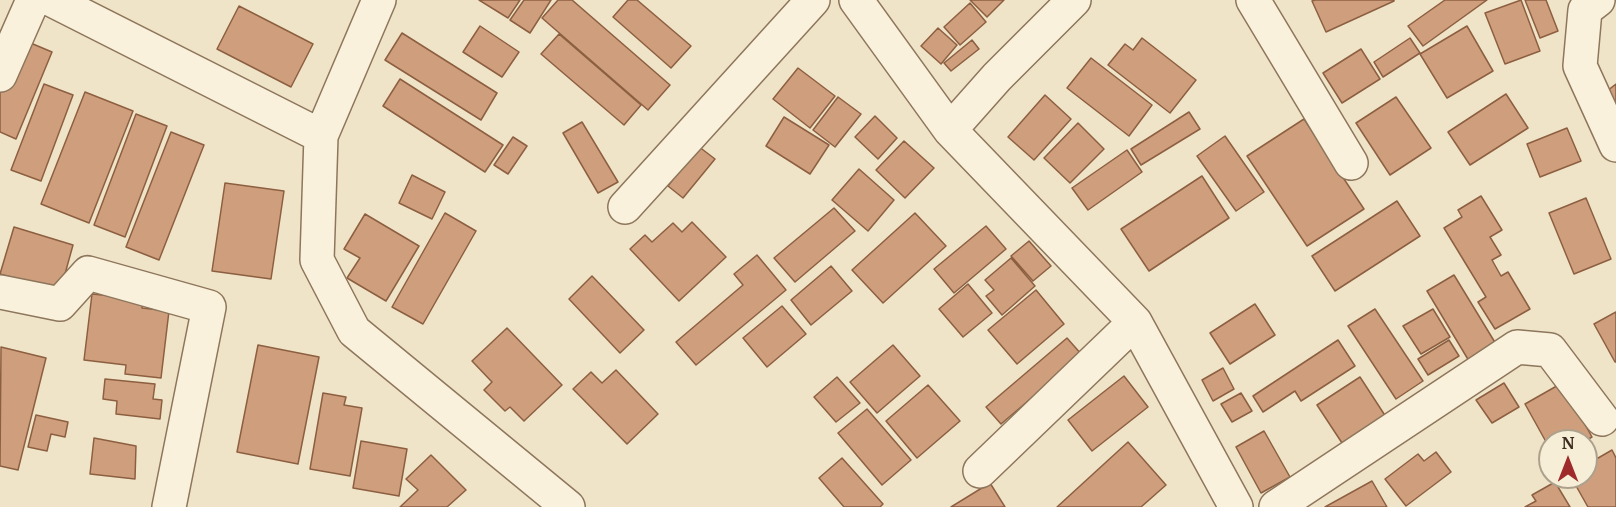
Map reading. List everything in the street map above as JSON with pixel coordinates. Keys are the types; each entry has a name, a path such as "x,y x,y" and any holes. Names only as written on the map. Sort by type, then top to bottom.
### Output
{"street":[{"path":"0,75 33,0"},
{"path":"52,0 321,136"},
{"path":"379,0 321,136 317,260 354,332 568,507"},
{"path":"625,207 813,0"},
{"path":"856,0 950,130 1136,322 1236,507"},
{"path":"950,130 997,77 1074,0"},
{"path":"1253,0 1351,163"},
{"path":"1598,0 1585,10 1580,66 1616,145"},
{"path":"0,292 60,304 88,273 209,307 169,507"},
{"path":"980,471 1136,322"},
{"path":"1275,507 1517,347 1550,350 1602,419"}],"building":[{"path":"479,0 520,0 508,18"},
{"path":"524,0 551,0 530,33 510,20"},
{"path":"558,0 572,0 670,85 648,110 542,18"},
{"path":"628,0 637,0 691,46 671,68 613,17"},
{"path":"970,0 1004,0 987,17"},
{"path":"1445,0 1487,0 1423,46 1408,26"},
{"path":"1521,0 1540,51 1505,64 1485,13"},
{"path":"1525,0 1546,0 1558,31 1540,38"},
{"path":"1312,1 1394,1 1326,32"},
{"path":"970,3 986,22 960,45 944,27"},
{"path":"239,6 313,44 291,87 217,49"},
{"path":"480,26 519,52 502,77 463,52"},
{"path":"1467,26 1493,71 1447,98 1420,54"},
{"path":"938,28 957,45 941,64 921,46"},
{"path":"402,33 497,93 481,120 385,60"},
{"path":"559,34 641,105 624,125 541,54"},
{"path":"1142,38 1196,80 1170,113 1108,65 1125,44 1133,50"},
{"path":"1410,38 1420,53 1383,77 1374,62"},
{"path":"21,39 52,52 16,139 0,132 0,90"},
{"path":"972,40 979,49 951,71 944,63"},
{"path":"1361,49 1380,79 1342,103 1323,73"},
{"path":"1091,58 1152,105 1129,136 1067,88"},
{"path":"798,68 835,96 810,128 773,99"},
{"path":"400,79 503,145 485,172 383,106"},
{"path":"44,84 73,95 41,181 11,170"},
{"path":"1616,84 1616,111 1603,94"},
{"path":"85,92 133,111 89,223 41,204"},
{"path":"1506,94 1528,128 1470,165 1448,132"},
{"path":"1045,95 1071,119 1034,160 1008,137"},
{"path":"838,97 861,114 835,147 813,130"},
{"path":"1396,97 1431,148 1390,175 1356,123"},
{"path":"1189,112 1200,129 1141,165 1131,149"},
{"path":"136,114 167,126 125,237 94,225"},
{"path":"875,116 897,138 878,159 855,137"},
{"path":"784,117 829,145 810,174 766,146"},
{"path":"1304,119 1364,209 1307,246 1247,156"},
{"path":"582,122 618,182 598,193 563,133"},
{"path":"1078,123 1104,149 1070,183 1044,158"},
{"path":"1567,128 1581,161 1540,177 1527,144"},
{"path":"171,132 204,145 159,260 126,247"},
{"path":"1225,136 1264,192 1236,211 1197,156"},
{"path":"513,137 527,146 508,174 494,165"},
{"path":"904,141 934,168 905,198 876,170"},
{"path":"698,146 715,159 683,198 668,186"},
{"path":"1127,150 1142,172 1088,210 1072,188"},
{"path":"859,169 894,200 868,231 832,200"},
{"path":"412,175 445,192 432,219 399,203"},
{"path":"1202,176 1229,218 1149,271 1121,229"},
{"path":"225,183 284,191 271,279 212,271"},
{"path":"1481,196 1502,230 1490,237 1501,255 1492,260 1501,276 1508,272 1530,309 1495,329 1478,302 1486,297 1444,228 1462,217 1458,210"},
{"path":"1586,198 1611,259 1574,274 1549,213"},
{"path":"1397,201 1420,236 1335,291 1312,256"},
{"path":"834,208 855,231 795,282 774,258"},
{"path":"445,213 476,231 423,324 392,307"},
{"path":"915,213 946,246 883,303 852,270"},
{"path":"365,214 419,246 386,301 347,278 360,258 344,249"},
{"path":"692,222 726,257 679,301 630,249 645,235 652,242 673,223 682,232"},
{"path":"986,226 1006,249 954,293 934,269"},
{"path":"14,227 73,245 60,292 0,274"},
{"path":"1029,241 1051,266 1033,281 1011,256"},
{"path":"757,255 786,290 696,365 676,342 743,285 734,274"},
{"path":"1011,258 1035,286 1002,315 986,296 994,290 985,280"},
{"path":"831,266 852,291 811,325 791,300"},
{"path":"1454,275 1499,349 1472,366 1427,291"},
{"path":"592,276 644,330 620,353 569,299"},
{"path":"968,284 992,313 963,337 939,309"},
{"path":"1036,290 1064,324 1017,364 988,330"},
{"path":"92,294 143,299 142,308 169,311 161,378 125,374 126,365 84,360"},
{"path":"1255,304 1275,335 1230,364 1210,333"},
{"path":"782,306 806,334 767,367 743,338"},
{"path":"1375,309 1423,381 1396,399 1348,326"},
{"path":"1433,309 1450,337 1421,354 1403,326"},
{"path":"1616,312 1616,362 1615,362 1594,324"},
{"path":"507,328 562,385 524,421 510,407 505,411 484,390 492,382 472,361"},
{"path":"1067,338 1082,355 1001,424 986,407"},
{"path":"1338,340 1355,366 1301,401 1295,391 1263,412 1253,396"},
{"path":"1449,340 1459,356 1428,375 1418,359"},
{"path":"258,345 319,357 298,464 237,452"},
{"path":"893,345 920,376 877,413 850,382"},
{"path":"1,347 46,358 18,470 0,466"},
{"path":"1223,368 1234,389 1213,401 1202,380"},
{"path":"616,370 658,414 627,444 573,389 591,372 602,383"},
{"path":"1124,376 1148,407 1092,451 1068,420"},
{"path":"837,377 860,403 836,422 814,397"},
{"path":"1360,377 1386,417 1344,446 1317,405"},
{"path":"105,379 155,384 153,399 162,400 160,419 116,414 117,401 103,399"},
{"path":"1504,383 1519,407 1492,423 1476,400"},
{"path":"1562,383 1588,429 1539,429 1525,404"},
{"path":"928,385 960,421 917,458 886,421"},
{"path":"323,393 346,397 344,405 362,408 350,476 310,469"},
{"path":"1241,393 1252,411 1232,422 1221,404"},
{"path":"867,409 911,460 882,485 838,433"},
{"path":"36,415 68,422 65,437 51,434 47,451 28,447"},
{"path":"1264,431 1290,477 1261,493 1236,447"},
{"path":"94,438 136,446 135,479 90,474"},
{"path":"361,441 407,449 399,496 353,488"},
{"path":"1128,442 1166,485 1141,507 1057,507"},
{"path":"1612,450 1616,458 1616,507 1588,507 1578,489 1598,489 1598,458"},
{"path":"1436,452 1451,472 1406,506 1385,479 1418,454 1424,461"},
{"path":"431,455 466,490 447,507 400,507 418,490 406,479"},
{"path":"842,458 883,504 880,507 844,507 819,478"},
{"path":"1372,481 1387,507 1325,507"},
{"path":"990,483 1005,507 951,507"},
{"path":"1543,489 1559,489 1570,507 1525,507 1536,501 1532,495"}]}
